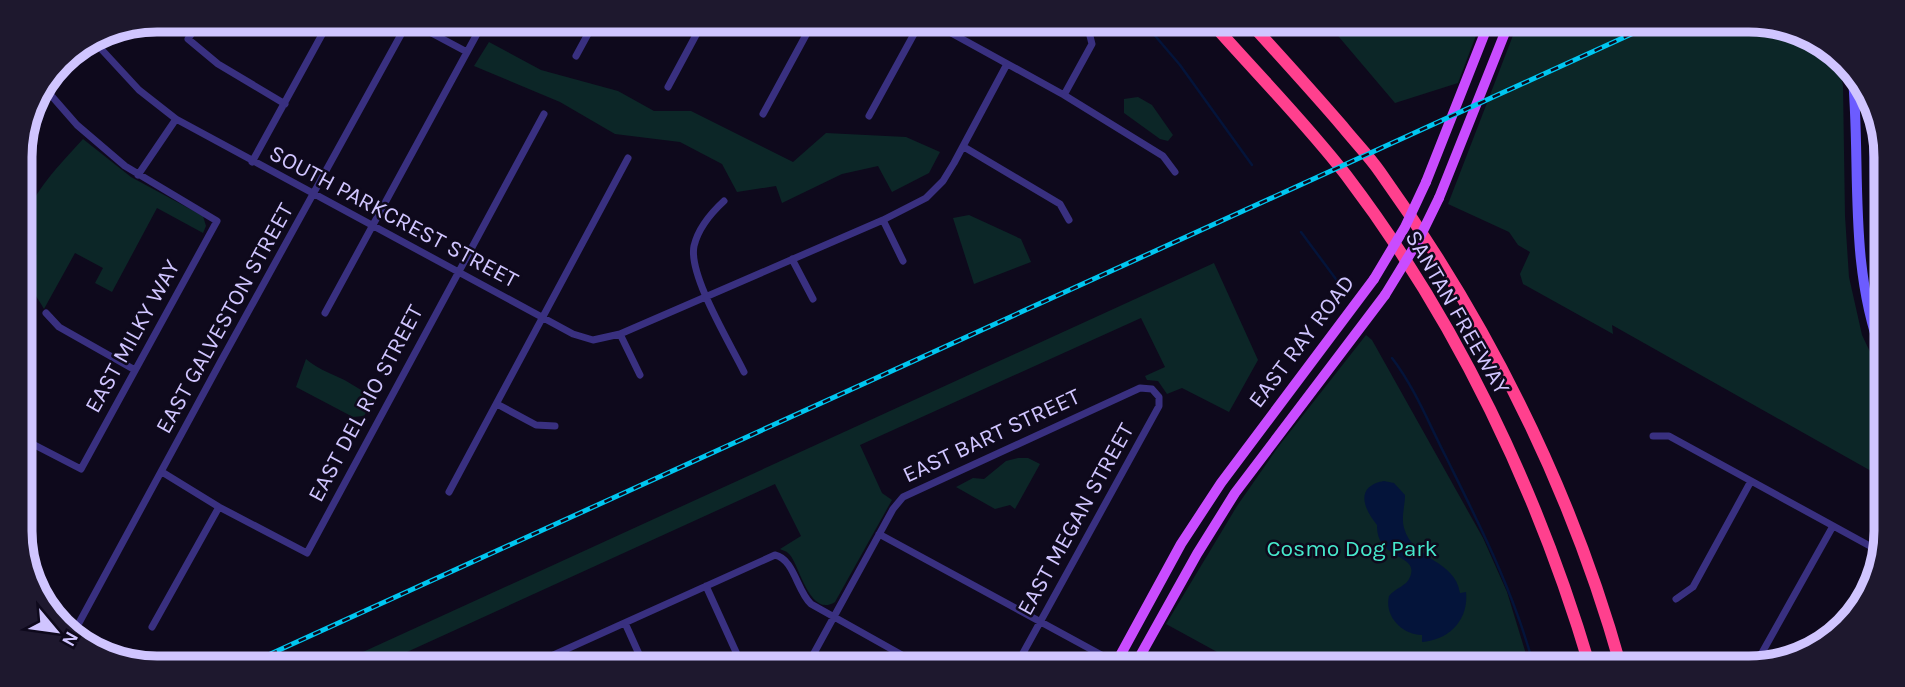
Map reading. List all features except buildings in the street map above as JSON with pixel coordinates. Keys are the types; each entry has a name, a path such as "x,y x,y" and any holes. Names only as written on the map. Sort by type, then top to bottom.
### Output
{"highway":[{"name":"SANTAN FREEWAY","path":"1220,32 1345,174 1386,230 1440,317 1488,405 1541,520 1587,655"},
{"name":"SANTAN FREEWAY","path":"1258,32 1379,170 1475,318 1504,370 1548,461 1605,610 1618,655"}],"main road":[{"name":"EAST RAY ROAD","path":"1122,655 1181,544 1221,483 1374,279 1405,227 1426,182 1485,32"},
{"name":"EAST RAY ROAD","path":"1140,655 1236,493 1385,295 1413,249 1439,198 1505,32"},
{"path":"1854,89 1859,258 1867,306 1874,328"}],"street":[{"path":"193,32 188,39 218,64 285,104"},
{"path":"252,162 324,32"},
{"name":"EAST GALVESTON STREET","path":"91,602 221,360 403,32"},
{"path":"430,32 467,52"},
{"path":"325,313 478,32"},
{"path":"576,56 588,32"},
{"path":"668,87 698,32"},
{"path":"763,114 808,32"},
{"path":"869,116 915,32"},
{"path":"949,32 1064,95 1163,156 1175,172"},
{"path":"1064,95 1089,51 1092,36 1087,32"},
{"name":"SOUTH PARKCREST STREET","path":"98,46 139,90 176,119 573,334 593,340 620,334 883,220 926,198 943,181 964,147 1007,64"},
{"path":"46,97 50,93 97,144 138,175 176,119"},
{"name":"EAST DEL RIO STREET","path":"219,507 307,552 544,114"},
{"path":"964,147 1060,204 1069,220"},
{"path":"449,492 628,158"},
{"name":"EAST MILKY WAY","path":"32,444 81,469 217,221 138,175"},
{"path":"724,201 709,216 694,246 694,264 706,296 744,372"},
{"path":"883,220 904,261"},
{"path":"792,259 813,299"},
{"path":"46,313 59,327 135,370"},
{"path":"620,334 640,375"},
{"name":"EAST BART STREET","path":"812,656 894,506 908,494 1142,388 1150,388 1156,392"},
{"name":"EAST MEGAN STREET","path":"1022,655 1159,406 1156,392"},
{"path":"497,404 536,425 555,426"},
{"path":"1653,436 1669,436 1872,547"},
{"path":"152,627 219,507 162,472"},
{"path":"1676,599 1693,587 1751,481"},
{"path":"1761,654 1833,526"},
{"path":"879,534 1101,655"},
{"path":"552,656 772,556 786,561 807,601 902,656"},
{"path":"706,586 738,656"},
{"path":"625,623 640,656"}],"green space":[{"path":"1335,32 1477,32 1458,83 1395,103"},
{"path":"1514,32 1757,32 1789,38 1804,44 1840,71 1843,86 1849,277 1862,335 1874,360 1874,473 1612,325 1613,334 1523,284 1520,274 1530,252 1518,245 1509,232 1448,204"},
{"path":"489,42 541,70 618,91 654,111 691,111 793,162 826,133 906,137 940,152 929,173 892,192 878,166 842,174 782,203 776,186 737,192 722,164 680,142 615,134 560,102 474,66"},
{"path":"1138,97 1152,105 1173,135 1168,141 1160,139 1124,113 1124,99"},
{"path":"83,139 131,177 203,216 206,226 203,233 157,208 112,292 95,283 103,268 75,253 44,309 32,290 32,203"},
{"path":"969,215 1021,239 1031,262 974,284 953,218"},
{"path":"1214,263 1258,360 1229,412 1182,388 1167,394 1158,381 1147,380 1145,376 1165,367 1141,318 860,445 882,493 892,500 835,602 826,605 812,597 790,555 780,549 801,536 775,484 398,656 354,656"},
{"name":"Cosmo Dog Park","path":"1366,335 1372,340 1483,538 1507,592 1526,655 1223,655 1166,624 1237,506 1278,447"},
{"path":"306,359 374,397 364,416 353,417 296,387"},
{"path":"1028,458 1040,464 1015,509 1010,505 995,509 956,487 973,478 984,479 1006,461"},
{"path":"1866,572 1846,609 1850,597"}],"water":[{"path":"1384,481 1394,483 1405,495 1403,524 1409,539 1450,573 1457,582 1460,593 1466,592 1461,620 1449,633 1432,640 1422,642 1422,635 1401,628 1389,611 1389,596 1404,585 1410,577 1411,569 1404,559 1383,545 1377,525 1365,505 1365,493 1375,484"}],"waterway":[{"path":"1152,32 1180,65 1252,165"},
{"path":"1301,232 1344,290"},
{"path":"1392,358 1408,381 1484,534 1517,612 1531,655"}],"railway":[{"path":"266,656 1636,32"}]}
